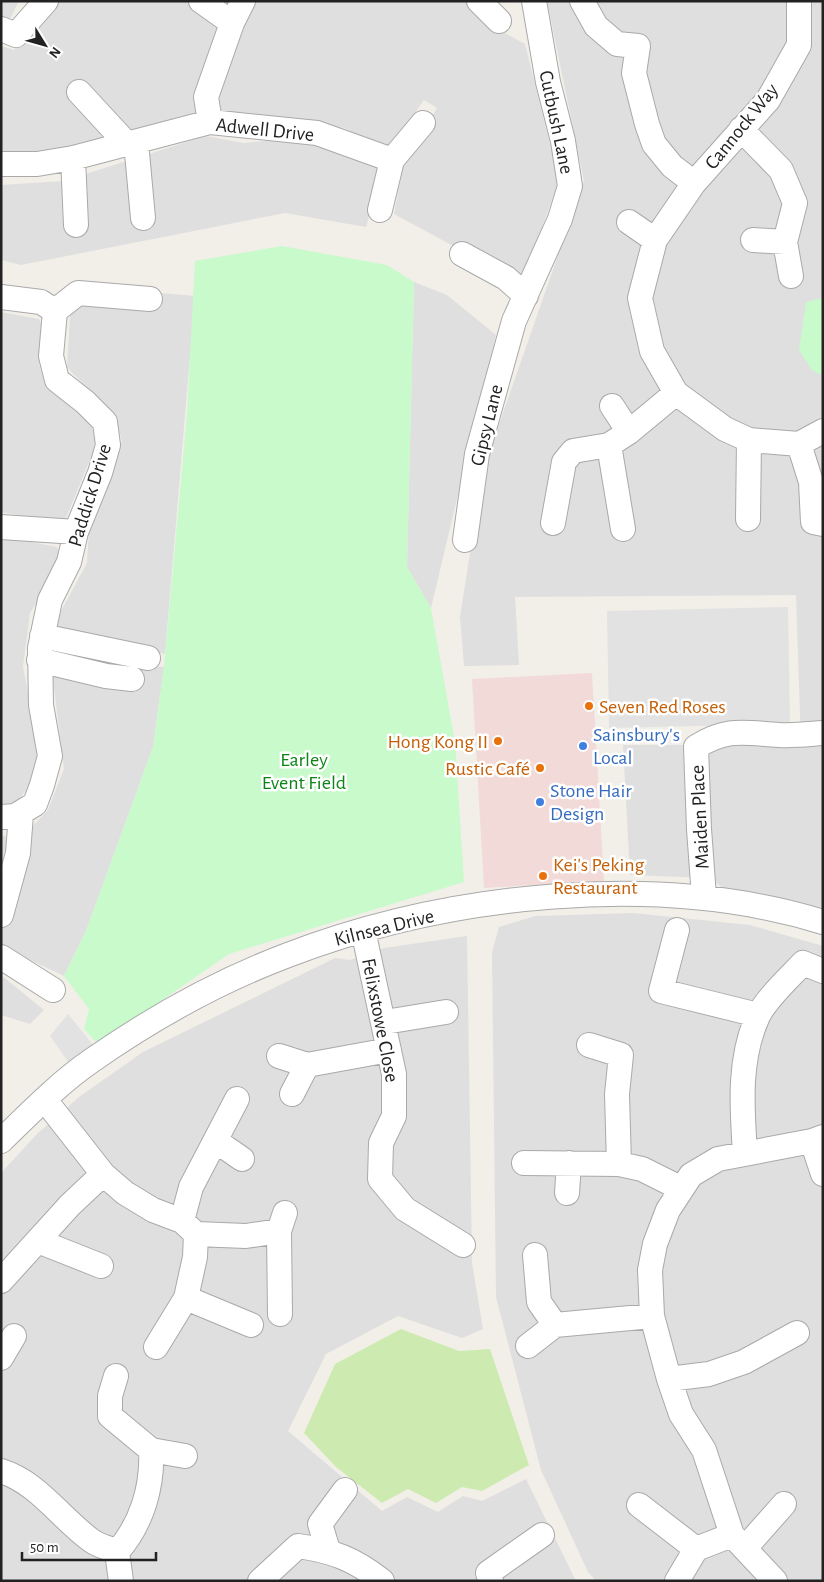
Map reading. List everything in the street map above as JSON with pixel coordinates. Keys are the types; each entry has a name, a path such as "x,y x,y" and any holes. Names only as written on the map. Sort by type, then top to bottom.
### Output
{"street":[{"path":"1,29 16,35 46,1"},
{"path":"201,1 232,23"},
{"path":"210,122 206,97 232,23 243,1"},
{"path":"480,1 499,21"},
{"name":"Cutbush Lane","path":"522,304 560,219 570,186 563,141 548,82 534,1"},
{"path":"582,1 596,26 618,44 644,42 634,72 644,116 654,144 672,166 694,183"},
{"name":"Cannock Way","path":"799,1 799,45 768,100 694,183 655,240 640,298 652,351 676,393 725,429 749,440 799,444"},
{"path":"79,92 131,143 143,218"},
{"name":"Adwell Drive","path":"1,164 37,164 73,158 210,122 317,133 392,160"},
{"path":"380,210 392,160 423,123"},
{"path":"741,129 782,170 795,203 785,242 791,276"},
{"path":"73,158 76,225"},
{"path":"629,222 655,240"},
{"path":"753,240 785,242"},
{"path":"462,254 506,278 522,304"},
{"path":"1,297 41,302 55,311 78,293 143,294"},
{"name":"Gipsy Lane","path":"465,540 477,454 522,304"},
{"name":"Paddick Drive","path":"1,915 18,853 11,816 35,804 50,756 41,705 39,660 50,600 69,562 76,532 100,473 108,445 105,422 57,380 51,356 55,311"},
{"path":"553,523 564,462 573,451 609,445 629,432 676,393"},
{"path":"612,406 629,432"},
{"path":"823,432 799,444 811,482 813,522 823,524"},
{"path":"748,519 749,440"},
{"path":"609,445 623,530"},
{"path":"1,528 76,532"},
{"path":"42,636 148,658"},
{"path":"39,660 106,676 132,679"},
{"name":"Maiden Place","path":"704,897 696,747 718,734 742,732 782,735 823,733"},
{"name":"Kilnsea Drive","path":"1,1141 90,1062 192,1001 243,974 287,955 363,930 463,909 529,899 610,895 704,897 754,904 823,922"},
{"name":"Felixstowe Close","path":"363,930 394,1074 394,1116 381,1143 380,1179 405,1209 463,1245"},
{"path":"677,930 661,991 758,1015"},
{"path":"1,957 53,990"},
{"path":"745,1153 741,1104 744,1064 758,1015 803,963 823,971"},
{"path":"384,1022 446,1012"},
{"path":"589,1045 625,1046 617,1094 619,1164"},
{"path":"278,1056 307,1065 389,1050"},
{"path":"292,1094 307,1065"},
{"path":"156,1347 186,1298 195,1257 189,1228 191,1187 237,1099"},
{"path":"45,1100 103,1174 125,1193 153,1210 189,1228 246,1236 282,1222 280,1314"},
{"path":"775,1581 738,1542 704,1450 681,1414 669,1379 652,1316 650,1270 655,1244 668,1210 680,1188 691,1174 718,1159 817,1139 823,1174"},
{"path":"216,1142 242,1159"},
{"path":"524,1163 619,1164 642,1170 680,1188"},
{"path":"567,1193 569,1163"},
{"path":"1,1281 70,1205 103,1174"},
{"path":"38,1241 101,1266"},
{"path":"535,1255 540,1302 555,1324"},
{"path":"186,1298 251,1325"},
{"path":"528,1346 555,1324 652,1316"},
{"path":"669,1379 709,1374 735,1365 797,1334"},
{"path":"1,1358 5,1356 14,1336"},
{"path":"116,1376 110,1396 110,1416 151,1450 185,1456"},
{"path":"121,1581 117,1552 125,1543 147,1496 152,1473 151,1450"},
{"path":"1,1471 14,1475 34,1488 93,1542 117,1552"},
{"path":"328,1550 320,1524 345,1490"},
{"path":"639,1505 696,1549 738,1542 784,1504"},
{"path":"492,1581 488,1573 542,1535"},
{"path":"260,1581 298,1546 328,1550 365,1568 382,1581"},
{"path":"677,1581 696,1549"}],"shaded area":[{"path":"1,1 19,1 7,25 1,22"},
{"path":"50,1 472,1 490,25 525,44 559,180 524,278 457,248 394,214 403,167 437,108 424,100 389,150 344,128 216,111 185,115 110,141 1,158 1,46 14,50"},
{"path":"547,1 823,1 823,913 726,890 709,878 630,875 623,745 801,745 796,595 515,597 519,665 464,666 460,617 483,470 584,181"},
{"path":"206,136 244,143 291,138 372,162 381,174 366,227 285,213 21,265 1,260 1,185 63,181"},
{"path":"414,282 447,295 496,335 431,608 407,567"},
{"path":"160,293 195,296 165,654 54,632 61,611 87,563 89,530 122,441 115,418 67,367 70,316 81,303 150,312"},
{"path":"1,312 39,319 43,328 39,364 44,381 91,421 96,445 64,523 1,512"},
{"path":"1,536 57,547 62,560 30,613 23,667 40,753 34,782 15,803 1,804"},
{"path":"788,607 790,724 609,728 607,611"},
{"path":"135,665 164,667 153,747 86,931 64,976 1,946 1,927 30,829 48,810 64,769 52,671 131,685"},
{"path":"592,673 604,881 484,888 472,679"},
{"path":"1,835 10,838 1,860"},
{"path":"633,913 750,925 823,946 823,1581 596,1581 588,1572 541,1470 496,1297 492,952 499,927 535,916"},
{"path":"467,936 472,1263 483,1329 462,1338 398,1316 326,1354 288,1431 382,1511 407,1497 438,1512 463,1496 482,1501 526,1479 576,1581 1,1581 1,1173 37,1134 79,1097 143,1052 335,958 350,960 384,948"},
{"path":"1,975 44,1010 30,1024 1,1015"},
{"path":"68,1014 94,1046 69,1063 50,1036"}],"green space":[{"name":"Earley Event Field","path":"282,246 387,265 414,282 407,567 431,608 455,742 464,882 229,954 135,1019 96,1042 84,1029 89,1009 64,976 86,931 153,747 164,667 187,414 195,261"},
{"path":"823,298 823,376 812,370 799,350 806,302"},
{"path":"401,1329 459,1351 490,1349 529,1465 482,1491 462,1487 436,1503 408,1489 382,1503 336,1467 304,1433 335,1364"}],"place":[{"name":"Seven Red Roses","path":"589,706"},
{"name":"Hong Kong II","path":"498,741"},
{"name":"Sainsbury's Local","path":"583,746"},
{"name":"Rustic Café","path":"540,768"},
{"name":"Stone Hair Design","path":"540,802"},
{"name":"Kei's Peking Restaurant","path":"543,876"}]}
